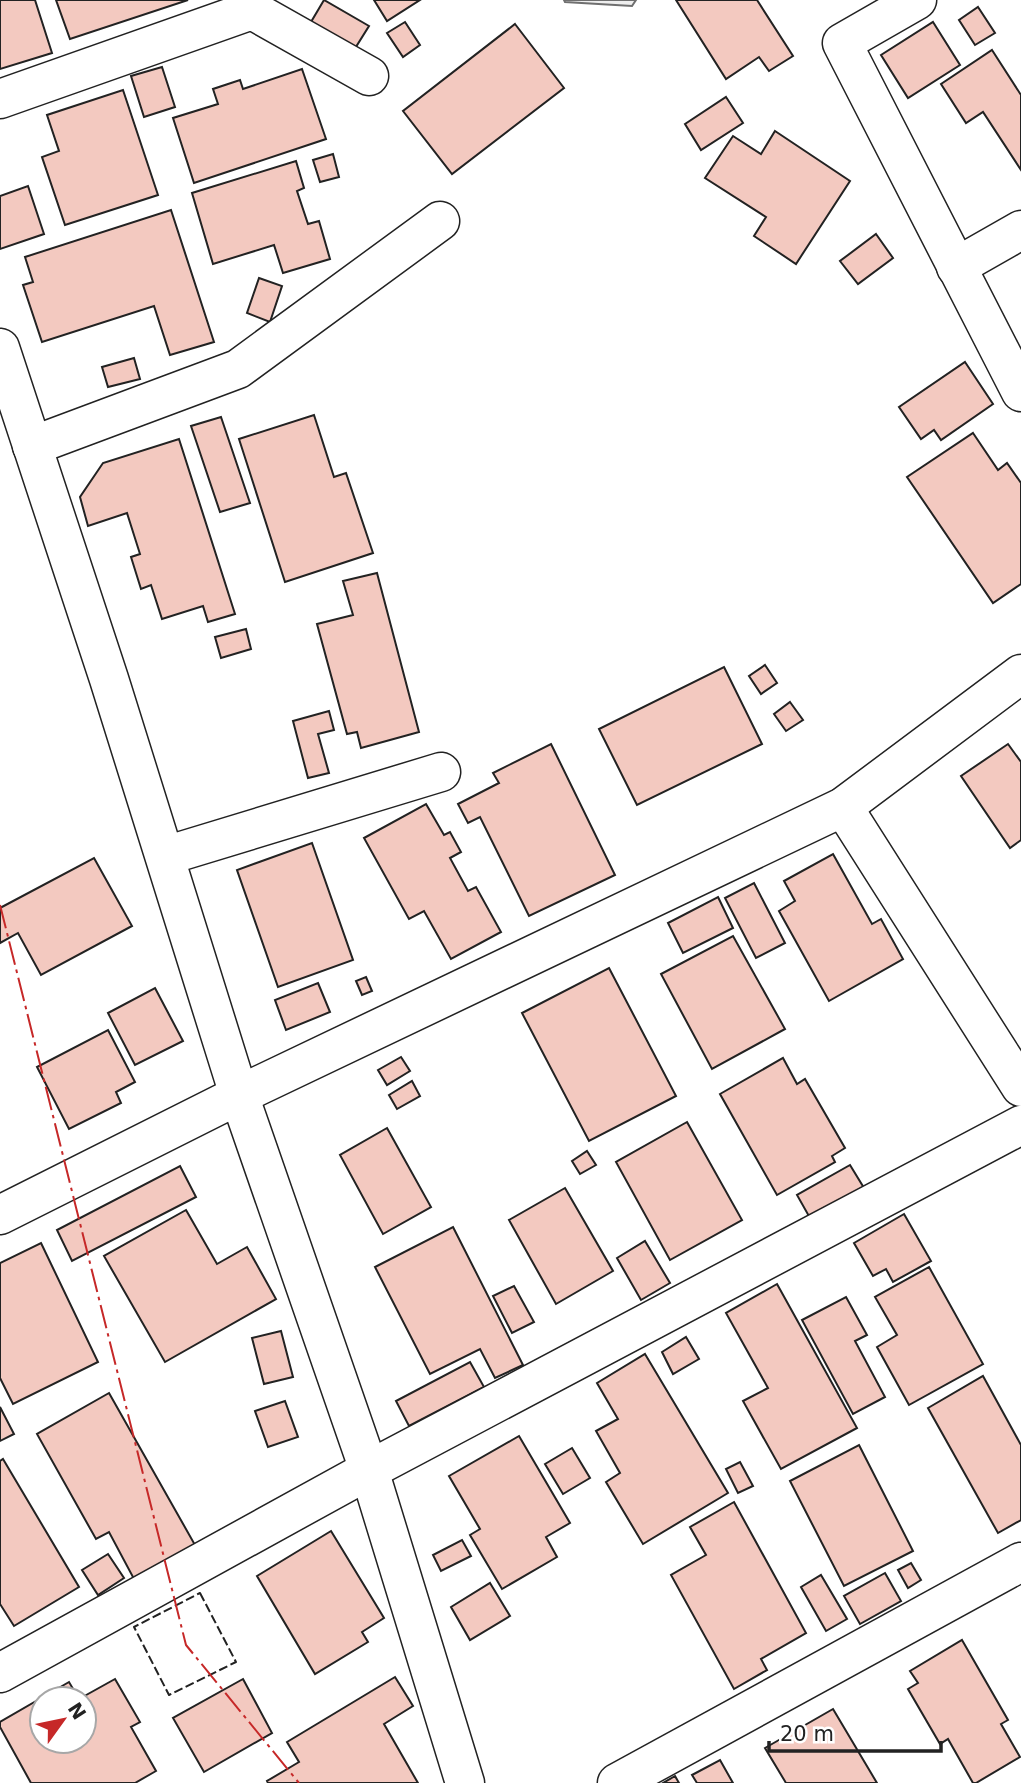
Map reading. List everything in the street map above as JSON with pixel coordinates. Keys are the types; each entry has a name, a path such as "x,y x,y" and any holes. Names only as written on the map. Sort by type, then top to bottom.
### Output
{"street":[{"path":"917,0 842,43 1021,392"},
{"path":"0,99 252,10 369,76"},
{"path":"32,446 238,369 440,221"},
{"path":"956,267 1021,230"},
{"path":"0,348 165,856 239,1095 369,1470 464,1783"},
{"path":"0,1215 239,1095 843,807 1021,674"},
{"path":"165,856 441,772"},
{"path":"843,807 1021,1087"},
{"path":"0,1673 369,1470 1021,1125"},
{"path":"617,1783 1021,1562"}],"shaded area":[{"path":"564,0 636,0 632,6"}],"building":[{"path":"0,0 35,0 52,53 0,69"},
{"path":"56,0 188,0 70,39"},
{"path":"324,0 369,26 354,50 311,22"},
{"path":"374,0 420,0 387,21"},
{"path":"676,0 757,0 793,56 769,71 759,57 726,79"},
{"path":"978,7 995,33 975,45 959,20"},
{"path":"405,22 420,45 403,57 387,33"},
{"path":"933,22 960,65 908,98 881,55"},
{"path":"515,24 564,88 452,174 403,111"},
{"path":"992,50 1021,95 1021,170 983,112 966,123 941,84"},
{"path":"162,67 175,107 144,117 131,76"},
{"path":"302,69 326,139 194,183 173,118 218,104 213,89 240,80 243,89"},
{"path":"123,90 158,195 65,225 42,157 59,151 47,115"},
{"path":"726,97 743,123 701,150 685,124"},
{"path":"775,131 850,181 796,264 754,236 766,217 705,178 733,136 761,154"},
{"path":"333,154 339,177 320,182 313,160"},
{"path":"296,161 304,188 297,191 308,224 319,221 330,259 283,273 274,245 213,264 192,193"},
{"path":"28,186 44,234 0,249 0,196"},
{"path":"171,210 214,342 170,355 154,306 42,342 23,285 33,282 25,257"},
{"path":"876,234 893,258 858,284 840,261"},
{"path":"259,278 282,286 270,322 247,313"},
{"path":"134,358 140,379 108,387 102,367"},
{"path":"965,362 993,404 941,440 934,430 921,439 899,407"},
{"path":"314,415 334,477 346,473 373,553 285,582 239,439"},
{"path":"221,417 250,503 220,512 191,426"},
{"path":"973,433 998,470 1007,463 1021,483 1021,584 993,603 907,477"},
{"path":"179,439 235,614 208,622 203,606 162,619 151,585 141,589 131,557 140,554 127,513 88,526 80,497 103,463"},
{"path":"377,573 419,732 361,748 357,732 347,734 317,624 353,615 343,581"},
{"path":"246,629 251,649 221,658 215,637"},
{"path":"765,665 777,683 761,694 749,676"},
{"path":"724,667 762,744 637,805 599,729"},
{"path":"790,702 803,720 786,731 774,714"},
{"path":"329,711 334,730 318,734 329,773 308,778 293,721"},
{"path":"551,744 615,875 529,916 480,817 468,823 458,804 499,783 493,773"},
{"path":"1008,744 1021,762 1021,840 1010,848 961,776"},
{"path":"426,804 444,835 450,832 461,852 450,858 468,891 476,887 501,932 451,959 424,911 409,919 364,838"},
{"path":"312,843 353,960 278,987 237,870"},
{"path":"833,854 872,924 881,919 903,959 829,1001 779,911 795,901 784,881"},
{"path":"94,858 132,926 41,975 18,933 0,943 0,908"},
{"path":"754,883 785,943 756,958 725,898"},
{"path":"718,897 733,928 683,953 668,923"},
{"path":"733,936 785,1029 712,1069 661,974"},
{"path":"609,968 676,1096 589,1141 522,1013"},
{"path":"366,977 372,991 362,995 356,981"},
{"path":"318,983 330,1012 286,1030 275,1000"},
{"path":"155,988 183,1041 135,1065 108,1013"},
{"path":"108,1030 135,1082 116,1092 121,1103 69,1129 37,1067"},
{"path":"401,1057 410,1071 387,1085 378,1070"},
{"path":"783,1058 797,1084 805,1079 845,1148 832,1156 835,1162 777,1195 720,1094"},
{"path":"412,1081 420,1096 397,1109 389,1095"},
{"path":"687,1122 742,1220 670,1260 616,1162"},
{"path":"387,1128 431,1207 383,1234 340,1155"},
{"path":"587,1151 596,1165 580,1174 572,1161"},
{"path":"850,1165 864,1188 810,1218 797,1195"},
{"path":"180,1166 196,1197 72,1261 57,1230"},
{"path":"565,1188 613,1271 556,1304 509,1220"},
{"path":"186,1210 217,1264 247,1247 276,1299 165,1362 104,1256"},
{"path":"904,1214 931,1261 893,1282 886,1269 873,1276 854,1243"},
{"path":"453,1227 523,1365 495,1378 480,1349 430,1374 375,1267"},
{"path":"645,1241 670,1283 641,1300 617,1258"},
{"path":"41,1243 98,1362 13,1404 0,1378 0,1263"},
{"path":"929,1267 983,1364 909,1405 877,1347 897,1335 875,1297"},
{"path":"777,1284 857,1428 781,1469 743,1401 768,1388 726,1313"},
{"path":"514,1286 534,1322 512,1333 493,1296"},
{"path":"846,1297 867,1335 855,1341 885,1397 853,1414 802,1320"},
{"path":"281,1331 293,1377 264,1384 252,1338"},
{"path":"686,1337 699,1359 673,1374 662,1352"},
{"path":"645,1354 728,1493 643,1544 606,1482 620,1473 596,1431 618,1419 597,1383"},
{"path":"470,1362 484,1387 409,1426 396,1401"},
{"path":"983,1376 1021,1445 1021,1520 998,1533 928,1408"},
{"path":"109,1393 195,1545 134,1579 109,1532 96,1539 37,1434"},
{"path":"285,1401 298,1437 268,1447 255,1411"},
{"path":"0,1407 14,1434 0,1441"},
{"path":"519,1436 570,1523 546,1537 557,1557 502,1589 470,1535 480,1529 449,1476"},
{"path":"859,1445 913,1551 844,1586 790,1481"},
{"path":"572,1448 590,1478 563,1494 545,1464"},
{"path":"3,1459 79,1587 14,1626 0,1604 0,1461"},
{"path":"740,1462 753,1486 738,1493 726,1469"},
{"path":"734,1502 806,1633 761,1659 767,1670 734,1689 671,1575 706,1555 690,1527"},
{"path":"331,1531 384,1618 362,1632 368,1642 315,1674 257,1576"},
{"path":"462,1540 471,1556 441,1571 433,1555"},
{"path":"108,1554 124,1578 98,1595 82,1570"},
{"path":"911,1563 921,1580 908,1588 898,1570"},
{"path":"885,1573 901,1601 860,1624 844,1596"},
{"path":"821,1575 847,1619 826,1631 801,1587"},
{"path":"490,1583 510,1616 470,1640 451,1607"},
{"path":"962,1640 1008,1720 1001,1724 1020,1757 976,1783 973,1783 948,1739 940,1744 908,1689 918,1683 910,1671"},
{"path":"395,1677 413,1706 384,1724 418,1783 268,1783 267,1781 299,1762 287,1742"},
{"path":"115,1679 140,1722 131,1727 156,1771 135,1783 31,1783 0,1727 0,1722 28,1706 28,1755 98,1755 98,1688"},
{"path":"243,1679 272,1733 204,1772 173,1718"},
{"path":"833,1709 877,1783 786,1783 765,1748"},
{"path":"720,1760 733,1783 697,1783 692,1775"},
{"path":"675,1776 679,1783 663,1783"}],"fence":[{"path":"200,1593 236,1662 169,1695 134,1627 200,1593"}],"power":[{"path":"0,905 186,1645 299,1783"}]}
